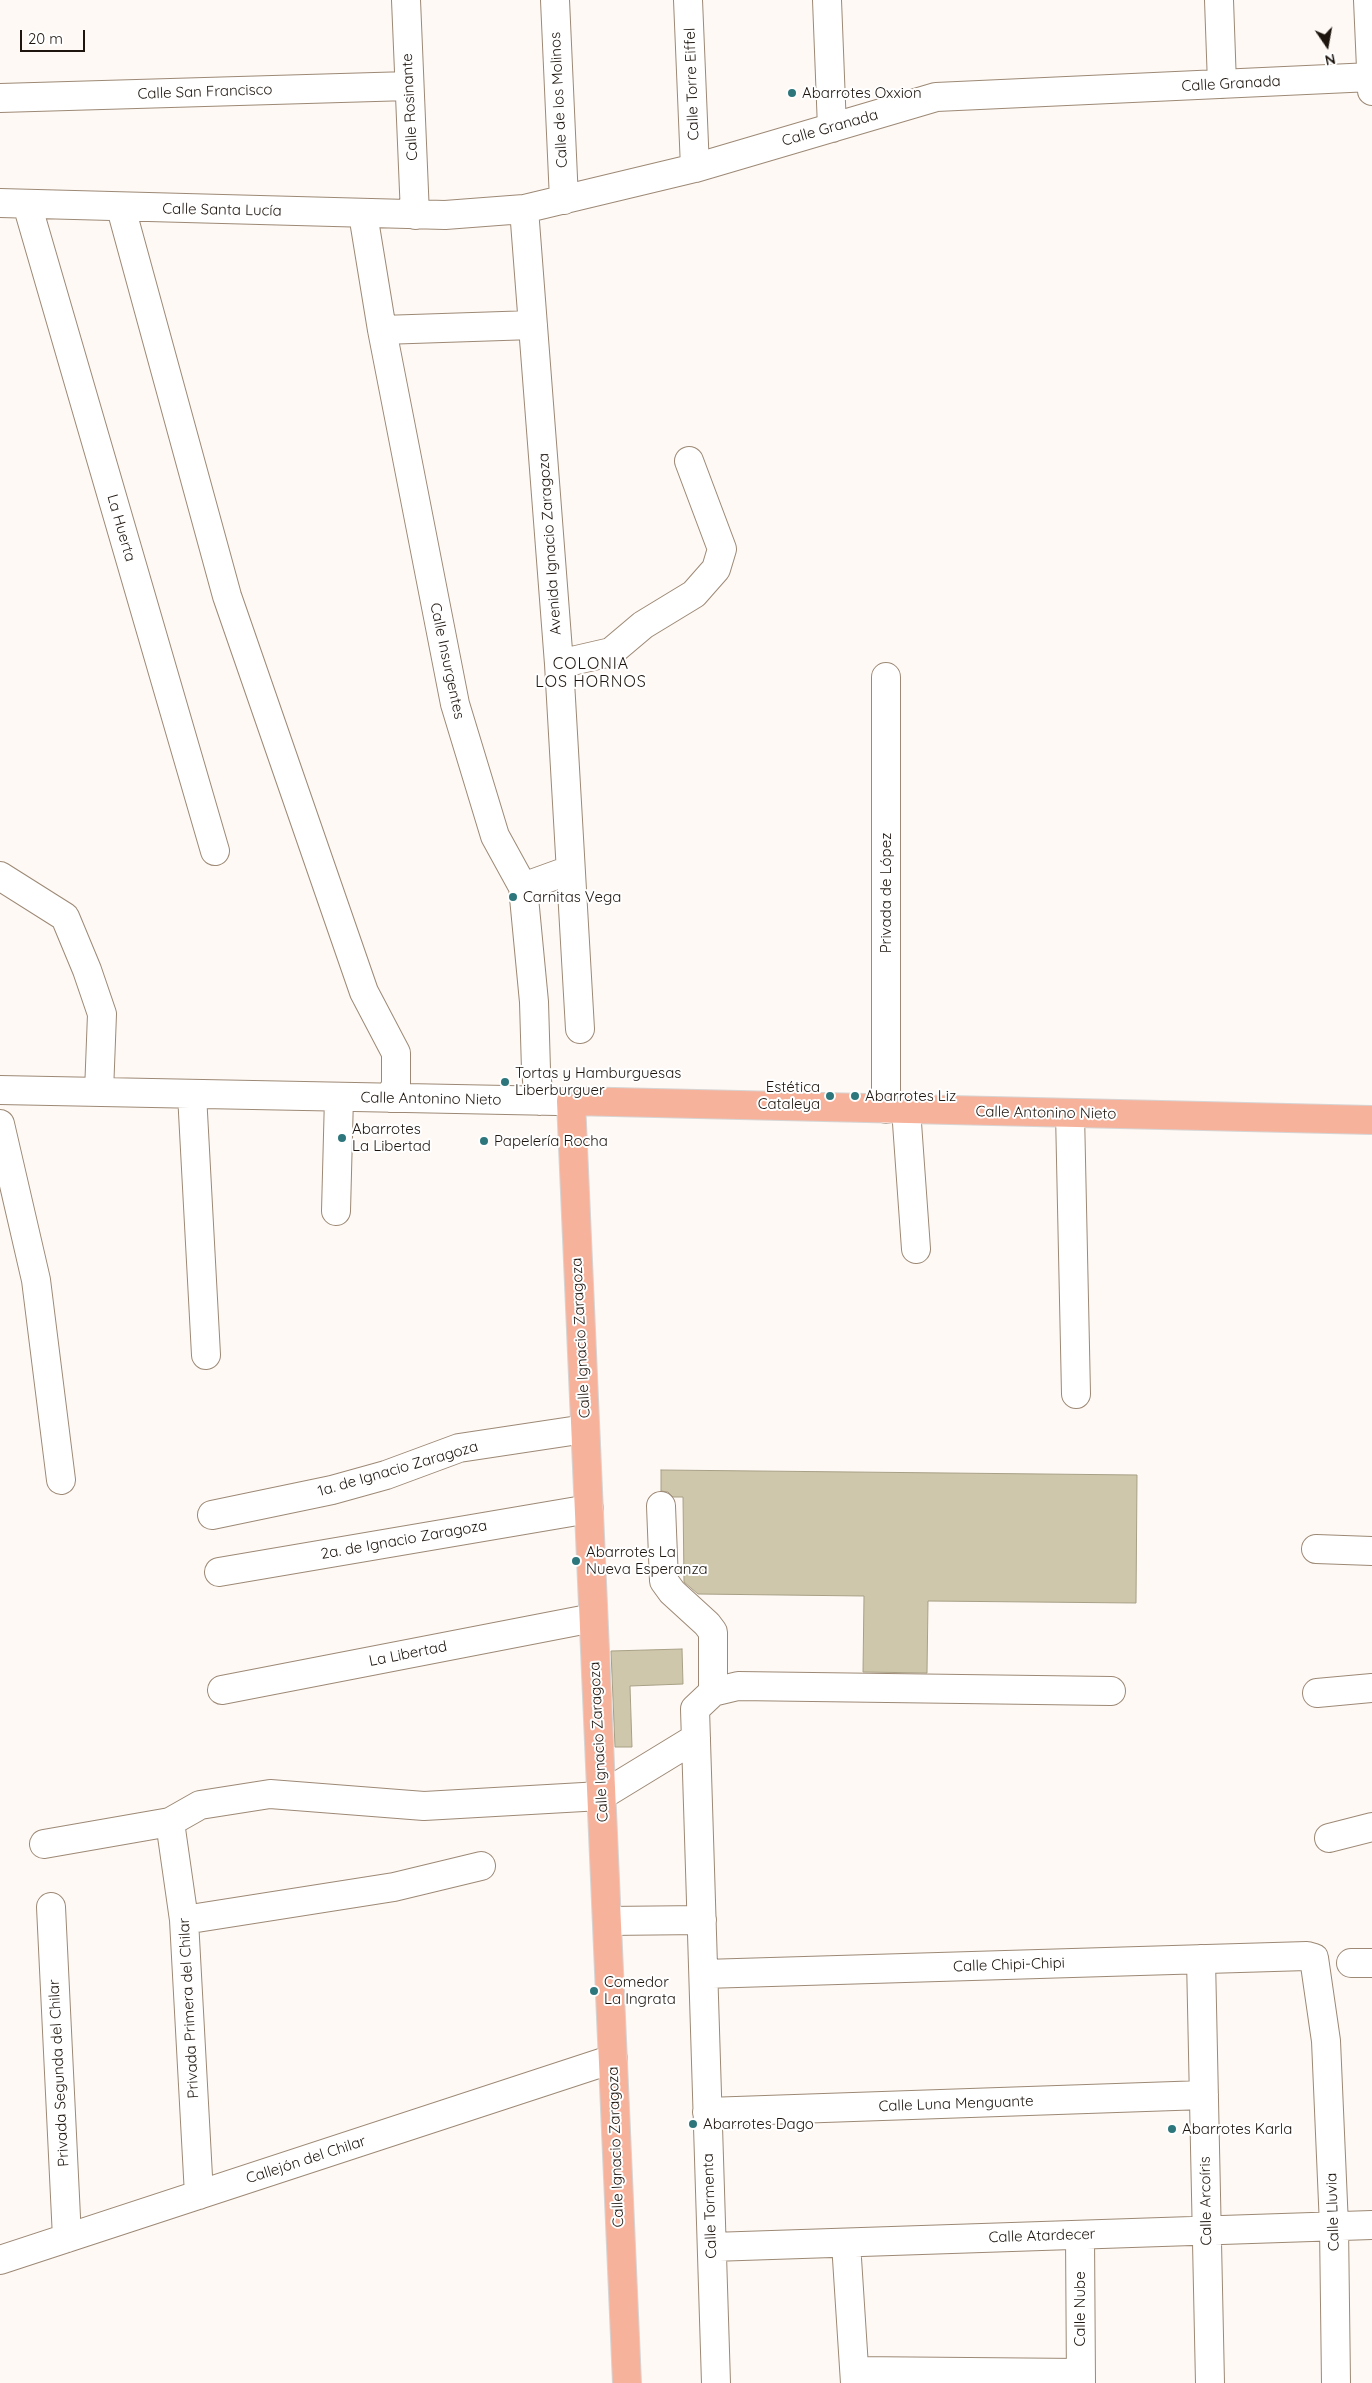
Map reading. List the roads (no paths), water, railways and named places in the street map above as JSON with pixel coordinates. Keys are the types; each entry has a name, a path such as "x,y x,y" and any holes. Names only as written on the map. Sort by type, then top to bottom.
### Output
{"main road":[{"name":"Calle Antonino Nieto","path":"571,1101 1372,1120"},
{"name":"Calle Ignacio Zaragoza","path":"571,1101 627,2383"}],"street":[{"name":"Calle Rosinante","path":"406,0 415,215"},
{"name":"Calle de los Molinos","path":"554,0 564,200"},
{"name":"Calle Torre Eiffel","path":"688,0 694,168"},
{"path":"827,0 832,128"},
{"path":"1219,0 1222,84"},
{"path":"1368,0 1372,91"},
{"name":"Calle Granada","path":"445,215 524,209 564,200 694,168 936,97 1372,77"},
{"name":"Calle San Francisco","path":"0,98 409,86"},
{"name":"Calle Santa Lucía","path":"0,203 120,208 445,215"},
{"name":"La Huerta","path":"27,204 214,851"},
{"path":"120,208 227,596 364,992 396,1053 396,1084 391,1098"},
{"name":"Avenida Ignacio Zaragoza","path":"524,209 559,664 580,1029"},
{"name":"Calle Insurgentes","path":"363,214 382,330 455,704 495,836 524,887 534,1002 539,1101"},
{"path":"382,330 533,325"},
{"path":"559,664 611,652 643,625 694,594 716,569 722,549 689,461"},
{"name":"Privada de López","path":"886,677 896,1109 916,1249"},
{"path":"524,887 570,870"},
{"path":"0,876 65,917 87,970 102,1014 99,1092"},
{"name":"Calle Antonino Nieto","path":"0,1090 571,1101"},
{"path":"197,1094 202,1125 209,1216"},
{"path":"197,1094 206,1355"},
{"path":"336,1211 339,1097"},
{"path":"1070,1113 1076,1394"},
{"path":"0,1124 36,1280 61,1480"},
{"name":"1a. de Ignacio Zaragoza","path":"212,1515 332,1490 377,1478 459,1448 585,1429"},
{"path":"661,1506 664,1581 672,1592 707,1624 712,1632 713,1692 738,1686 1111,1691"},
{"name":"2a. de Ignacio Zaragoza","path":"219,1572 589,1509"},
{"path":"1316,1549 1372,1551"},
{"name":"La Libertad","path":"222,1690 593,1618"},
{"path":"1317,1693 1372,1688"},
{"name":"Calle Tormenta","path":"713,1692 695,1709 716,2383"},
{"path":"44,1844 170,1822 200,1805 270,1794 424,1806 601,1796 696,1738"},
{"name":"Privada Primera del Chilar","path":"170,1822 184,1920 200,2195"},
{"path":"1329,1838 1372,1827"},
{"path":"184,1920 394,1887 481,1866"},
{"name":"Privada Segunda del Chilar","path":"51,1907 67,2238"},
{"path":"607,1921 701,1914"},
{"name":"Calle Chipi-Chipi","path":"704,1974 1306,1956 1314,1958"},
{"name":"Calle Lluvia","path":"1314,1958 1326,2041 1334,2226 1336,2383"},
{"name":"Calle Arcoíris","path":"1201,1959 1210,2383"},
{"name":"Callejón del Chilar","path":"0,2260 613,2059"},
{"name":"Calle Luna Menguante","path":"708,2112 1204,2095"},
{"name":"Calle Atardecer","path":"712,2247 1372,2224"},
{"name":"Calle Nube","path":"1080,2235 1081,2378"},
{"path":"846,2242 855,2377 1081,2378"}],"place":[{"name":"Abarrotes Oxxion","path":"792,93"},
{"name":"Carnitas Vega","path":"513,897"},
{"name":"Tortas y Hamburguesas Liberburguer","path":"505,1082"},
{"name":"Estética Cataleya","path":"830,1096"},
{"name":"Abarrotes Liz","path":"855,1096"},
{"name":"Abarrotes La Libertad","path":"342,1138"},
{"name":"Papelería Rocha","path":"484,1141"},
{"name":"Abarrotes La Nueva Esperanza","path":"576,1561"},
{"name":"Comedor La Ingrata","path":"594,1991"},
{"name":"Abarrotes Dago","path":"693,2124"},
{"name":"Abarrotes Karla","path":"1172,2129"}],"district":[{"name":"COLONIA LOS HORNOS","path":"591,673"}]}
